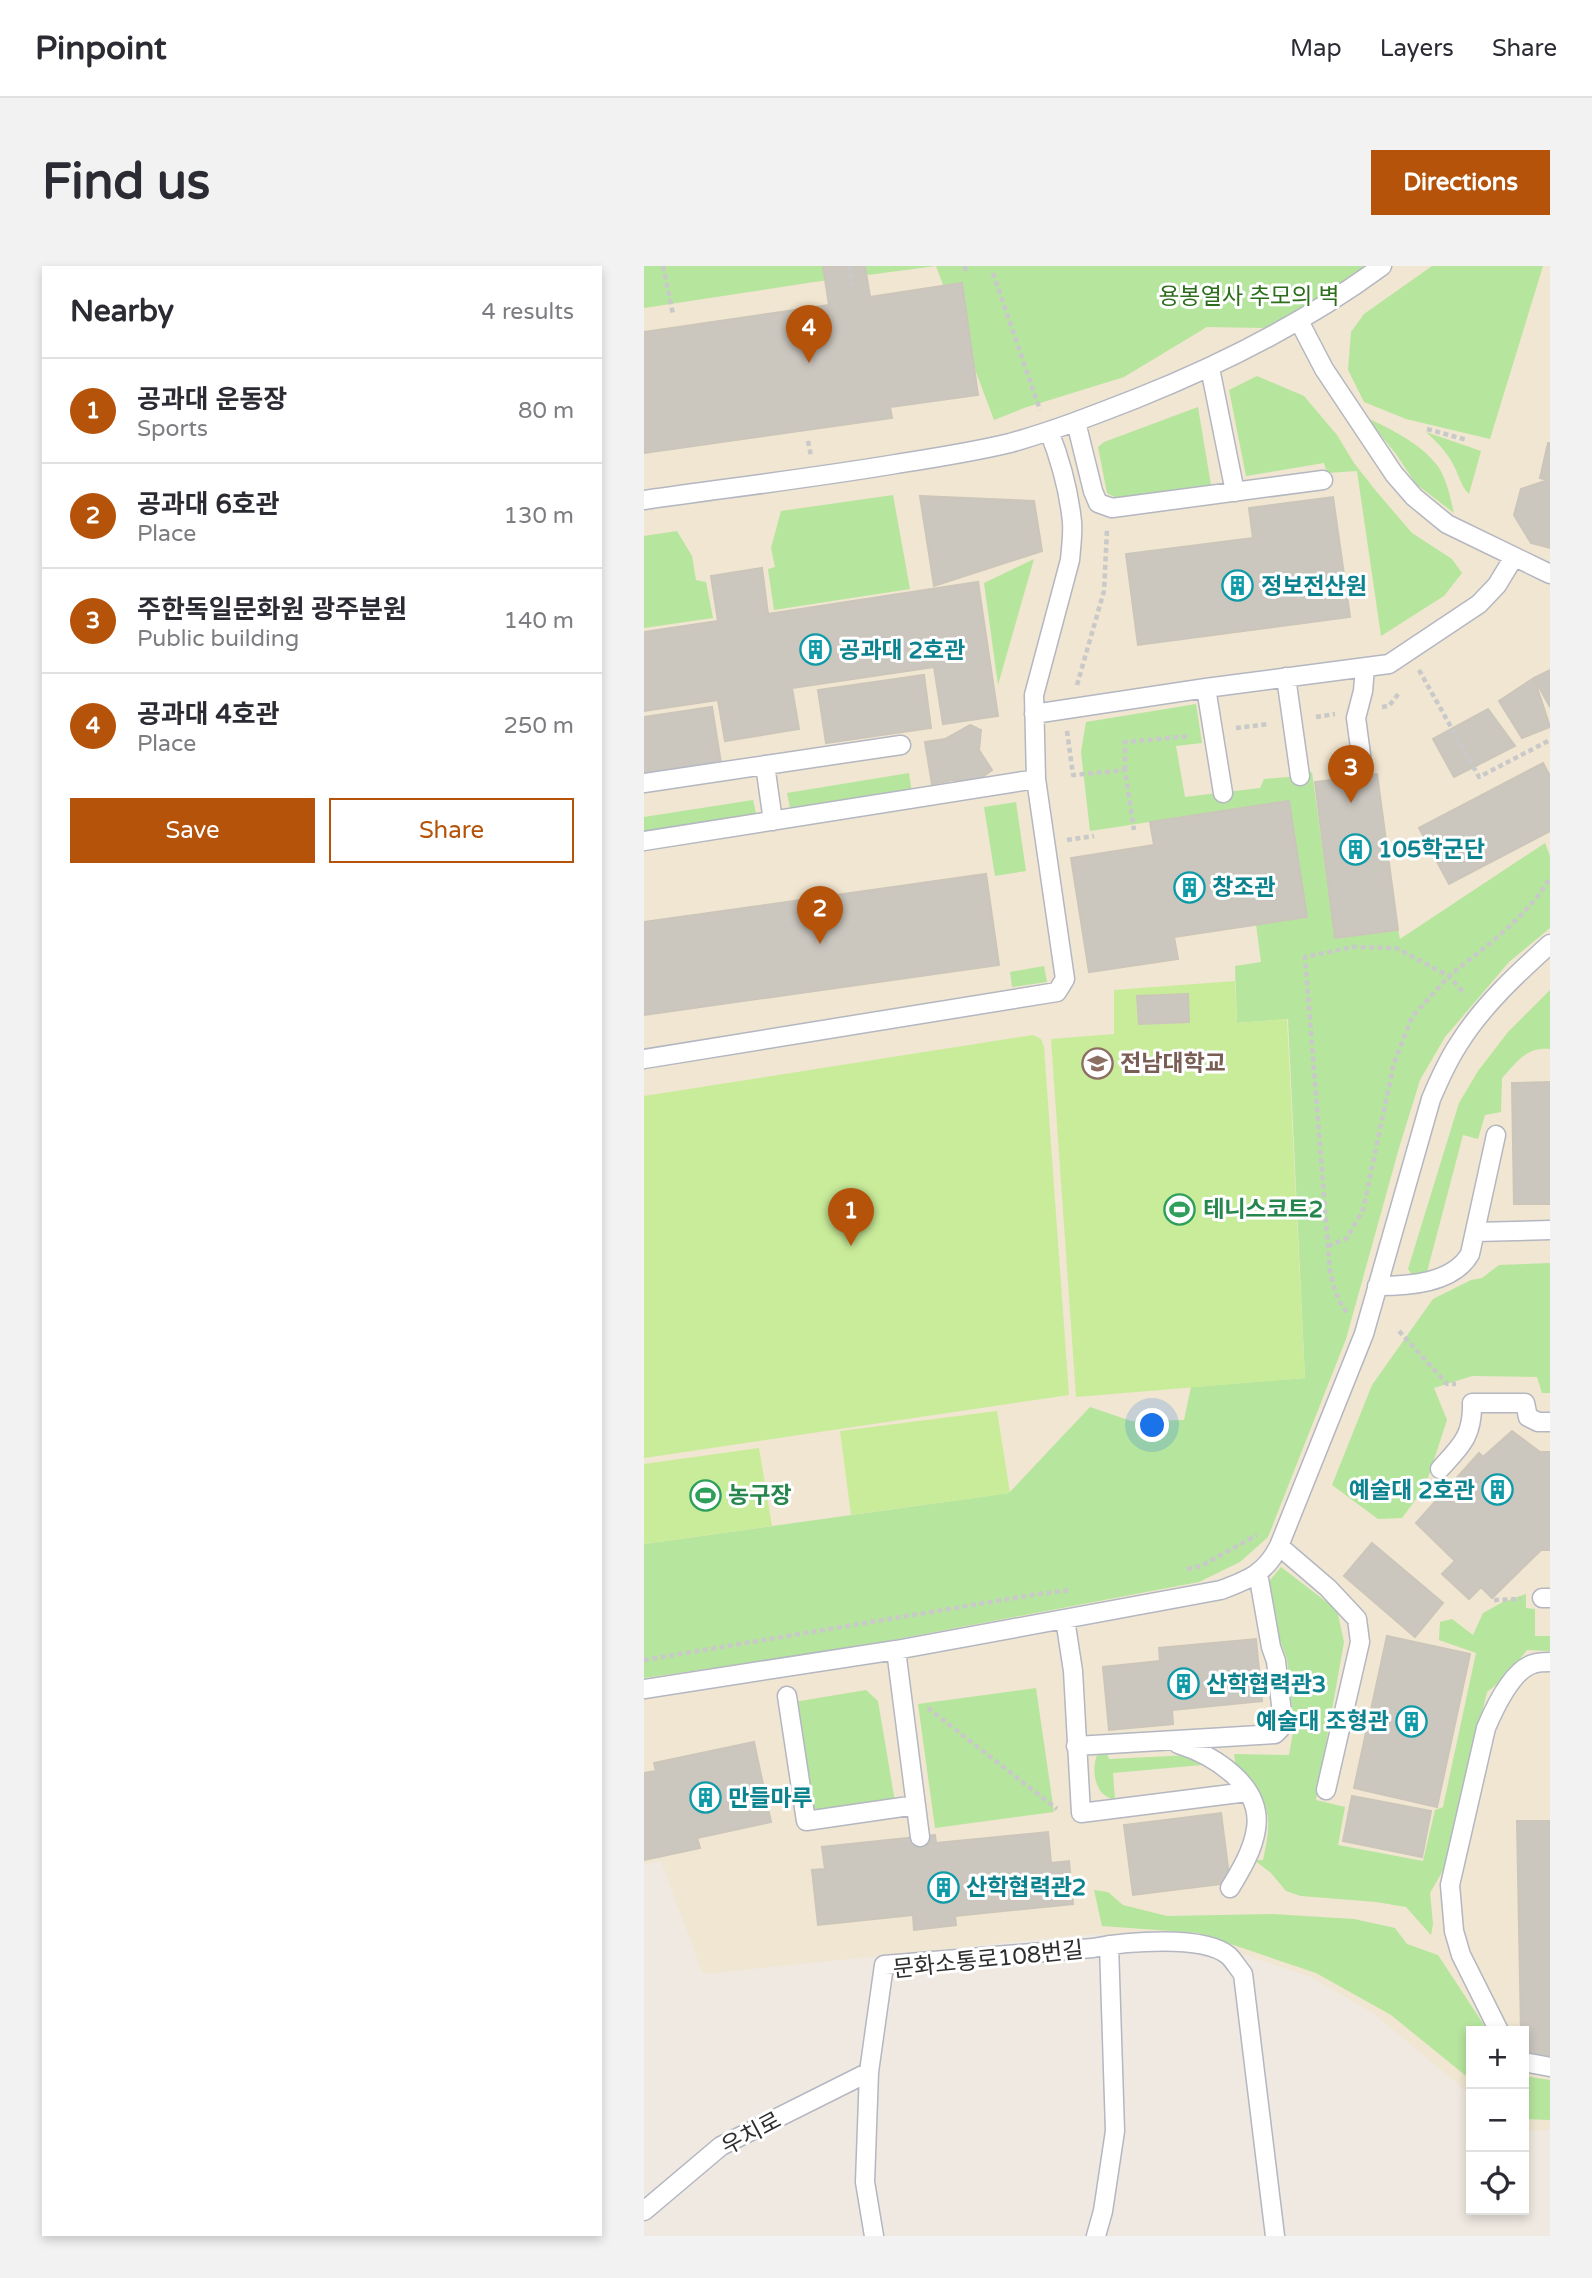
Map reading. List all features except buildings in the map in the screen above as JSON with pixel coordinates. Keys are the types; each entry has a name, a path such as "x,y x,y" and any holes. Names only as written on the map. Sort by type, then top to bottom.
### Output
{"lane":[{"path":"644,500 940,457 1008,443 1049,431 1210,368 1299,321 1382,266"},
{"path":"1299,321 1324,369 1394,474 1414,497 1447,524 1550,574"},
{"path":"1210,368 1235,492"},
{"path":"1076,422 1098,503 1112,508 1323,480"},
{"path":"644,1059 1056,992 1065,979 1036,779 1034,714 1036,684 1070,561 1072,543 1072,522 1058,452 1049,431"},
{"path":"1034,714 1390,664 1479,604 1497,585 1514,557"},
{"path":"1362,762 1356,718 1365,668"},
{"path":"1286,677 1300,776"},
{"path":"1206,688 1223,793"},
{"path":"644,783 901,745"},
{"path":"765,765 773,821"},
{"path":"644,841 1036,779"},
{"path":"644,1689 896,1650 1221,1590 1252,1579 1274,1556 1279,1546 1360,1344 1431,1099 1443,1071 1458,1043 1498,993 1550,944"},
{"path":"1377,1286 1415,1285 1446,1274 1465,1263 1470,1254 1496,1135"},
{"path":"1475,1232 1550,1230"},
{"path":"1440,1469 1466,1440 1472,1421 1472,1403 1525,1404 1528,1417 1538,1422 1550,1422"},
{"path":"1279,1546 1328,1588 1357,1619 1360,1642 1326,1790"},
{"path":"1076,1746 1275,1734 1283,1722 1276,1661 1270,1647 1258,1573"},
{"path":"1065,1619 1073,1671 1081,1813 1247,1792"},
{"path":"896,1650 920,1837"},
{"path":"1496,2026 1461,1955 1454,1931 1450,1885 1486,1728 1493,1711 1516,1675 1532,1664 1550,1662"},
{"path":"787,1696 806,1821 916,1805"},
{"path":"1168,1741 1199,1751 1221,1764 1239,1780 1256,1808 1256,1829 1246,1861 1230,1888"},
{"name":"문화소통로108번길","path":"874,2236 865,2182 869,2072 884,1965 1109,1945 1117,1942 1196,1944 1228,1955 1243,1974 1275,2236"},
{"name":"문화소통로108번길","path":"1096,2236 1115,2131 1109,1945"},
{"path":"1529,2063 1550,2067"},
{"name":"우치로","path":"644,2211 722,2146 869,2072"}],"path":[{"path":"663,266 673,314"},
{"path":"849,266 853,286"},
{"path":"965,266 966,274"},
{"path":"993,273 1042,414"},
{"path":"1427,429 1467,440"},
{"path":"1107,506 1104,591 1066,726 1073,775 1125,770"},
{"path":"1419,670 1479,777 1550,740"},
{"path":"1133,830 1125,770 1125,742 1390,706 1399,693"},
{"path":"1065,840 1094,836"},
{"path":"1328,1247 1347,1238 1363,1210 1394,1063 1412,1017 1443,980 1490,943 1536,901 1550,878"},
{"path":"1348,1312 1341,1306 1330,1271 1306,957 1353,947 1396,948 1449,976 1471,1000"},
{"path":"1399,1331 1447,1384"},
{"path":"1176,1571 1200,1566 1262,1532"},
{"path":"644,1660 1038,1594 1077,1590"},
{"path":"920,1702 1060,1812"}],"shaded area":[{"name":"전남대학교","path":"644,266 1550,266 1550,2130 1529,2131 1529,2026 1466,2026 1466,2091 1373,2013 1311,1977 1196,1939 1091,1934 703,1974 661,1861 644,1864"}],"green space":[{"path":"644,266 936,266 644,308"},
{"name":"용봉열사 추모의 벽","path":"936,266 1364,266 1350,279 1266,328 1207,327 1124,377 994,420"},
{"path":"1432,266 1543,266 1490,439 1406,419 1364,402 1348,370 1351,332 1364,314"},
{"path":"1257,376 1304,396 1337,435 1376,491 1412,533 1452,559 1462,573 1444,596 1381,636 1357,471 1327,473 1324,463 1246,476 1229,390"},
{"path":"1198,407 1211,485 1116,498 1107,493 1098,447 1104,442"},
{"path":"1367,418 1405,438 1430,457 1443,476 1454,513 1416,484"},
{"path":"1426,432 1481,451 1469,494 1449,458"},
{"path":"893,495 910,589 774,610 768,569 775,567 771,548 781,511"},
{"path":"677,531 692,556 696,580 706,582 713,618 644,628 644,536"},
{"path":"1034,559 998,685 984,583"},
{"path":"1196,704 1202,743 1176,746 1185,797 1260,788 1264,779 1300,776 1312,772 1335,938 1398,930 1400,939 1545,843 1550,856 1550,928 1509,962 1445,1037 1420,1080 1346,1339 1268,1537 1240,1562 1199,1582 840,1650 644,1678 644,1544 1009,1493 1090,1407 1131,1421 1184,1420 1191,1387 1305,1378 1288,1019 1237,1023 1235,966 1261,962 1256,924 1307,916 1289,801 1090,831 1081,752 1086,722"},
{"path":"909,773 912,793 791,813 787,793"},
{"path":"753,800 757,818 644,835 644,817"},
{"path":"1016,802 1026,871 995,876 984,807"},
{"path":"1044,966 1047,982 1012,987 1010,972"},
{"name":"테니스코트2","path":"1235,981 1237,1023 1287,1019 1305,1378 1076,1397 1051,1039 1114,1034 1114,990"},
{"path":"1550,990 1550,1049 1535,1050 1518,1061 1502,1078 1501,1112 1485,1115 1478,1139 1463,1135 1427,1272 1412,1275 1408,1269 1459,1103 1478,1071 1508,1032"},
{"path":"1033,1035 1041,1039 1044,1047 1069,1395 644,1458 644,1096"},
{"path":"1550,1263 1550,1393 1542,1393 1537,1377 1472,1376 1434,1388 1447,1420 1425,1487 1402,1518 1378,1519 1332,1485 1372,1385 1433,1299 1471,1280 1482,1278 1499,1265"},
{"path":"997,1411 1010,1493 851,1515 840,1431"},
{"name":"농구장","path":"759,1448 772,1526 644,1544 644,1464"},
{"path":"1281,1567 1337,1610 1344,1642 1316,1800 1345,1807 1338,1845 1423,1861 1435,1810 1443,1807 1476,1653 1439,1640 1440,1622 1452,1619 1473,1635 1483,1613 1526,1594 1526,1608 1535,1609 1535,1636 1550,1636 1550,1651 1527,1650 1506,1677 1487,1692 1445,1867 1430,1893 1433,1924 1431,1935 1406,1907 1301,1896 1286,1891 1271,1873 1254,1860 1263,1860 1268,1831 1266,1809 1256,1789 1236,1768 1234,1754 1289,1755 1294,1727 1287,1659 1277,1633 1276,1614 1266,1585"},
{"path":"1036,1688 1054,1812 935,1828 918,1704"},
{"path":"866,1690 878,1701 895,1802 814,1816 794,1702"},
{"path":"1106,1751 1109,1759 1191,1755 1203,1759 1202,1765 1113,1773 1115,1799 1103,1794 1096,1782 1094,1767 1098,1753"},
{"path":"1094,1890 1108,1892 1123,1905 1167,1916 1272,1914 1354,1919 1395,1928 1407,1944 1438,1955 1485,2026 1466,2026 1466,2076 1391,2015 1316,1973 1198,1933 1102,1926"},
{"path":"1529,2077 1550,2080 1550,2120 1529,2119"}],"place":[{"name":"공과대 4호관","path":"809,363"},
{"name":"정보전산원","path":"1238,586"},
{"name":"공과대 2호관","path":"816,650"},
{"name":"주한독일문화원 광주분원","path":"1351,803"},
{"name":"105학군단","path":"1355,849"},
{"name":"창조관","path":"1189,887"},
{"name":"공과대 6호관","path":"820,944"},
{"name":"전남대학교","path":"1097,1063"},
{"name":"테니스코트2","path":"1180,1209"},
{"name":"공과대 운동장","path":"851,1246"},
{"name":"예술대 2호관","path":"1498,1490"},
{"name":"농구장","path":"705,1495"},
{"name":"산학협력관3","path":"1183,1684"},
{"name":"예술대 조형관","path":"1412,1721"},
{"name":"만들마루","path":"705,1798"},
{"name":"산학협력관2","path":"943,1887"}]}
